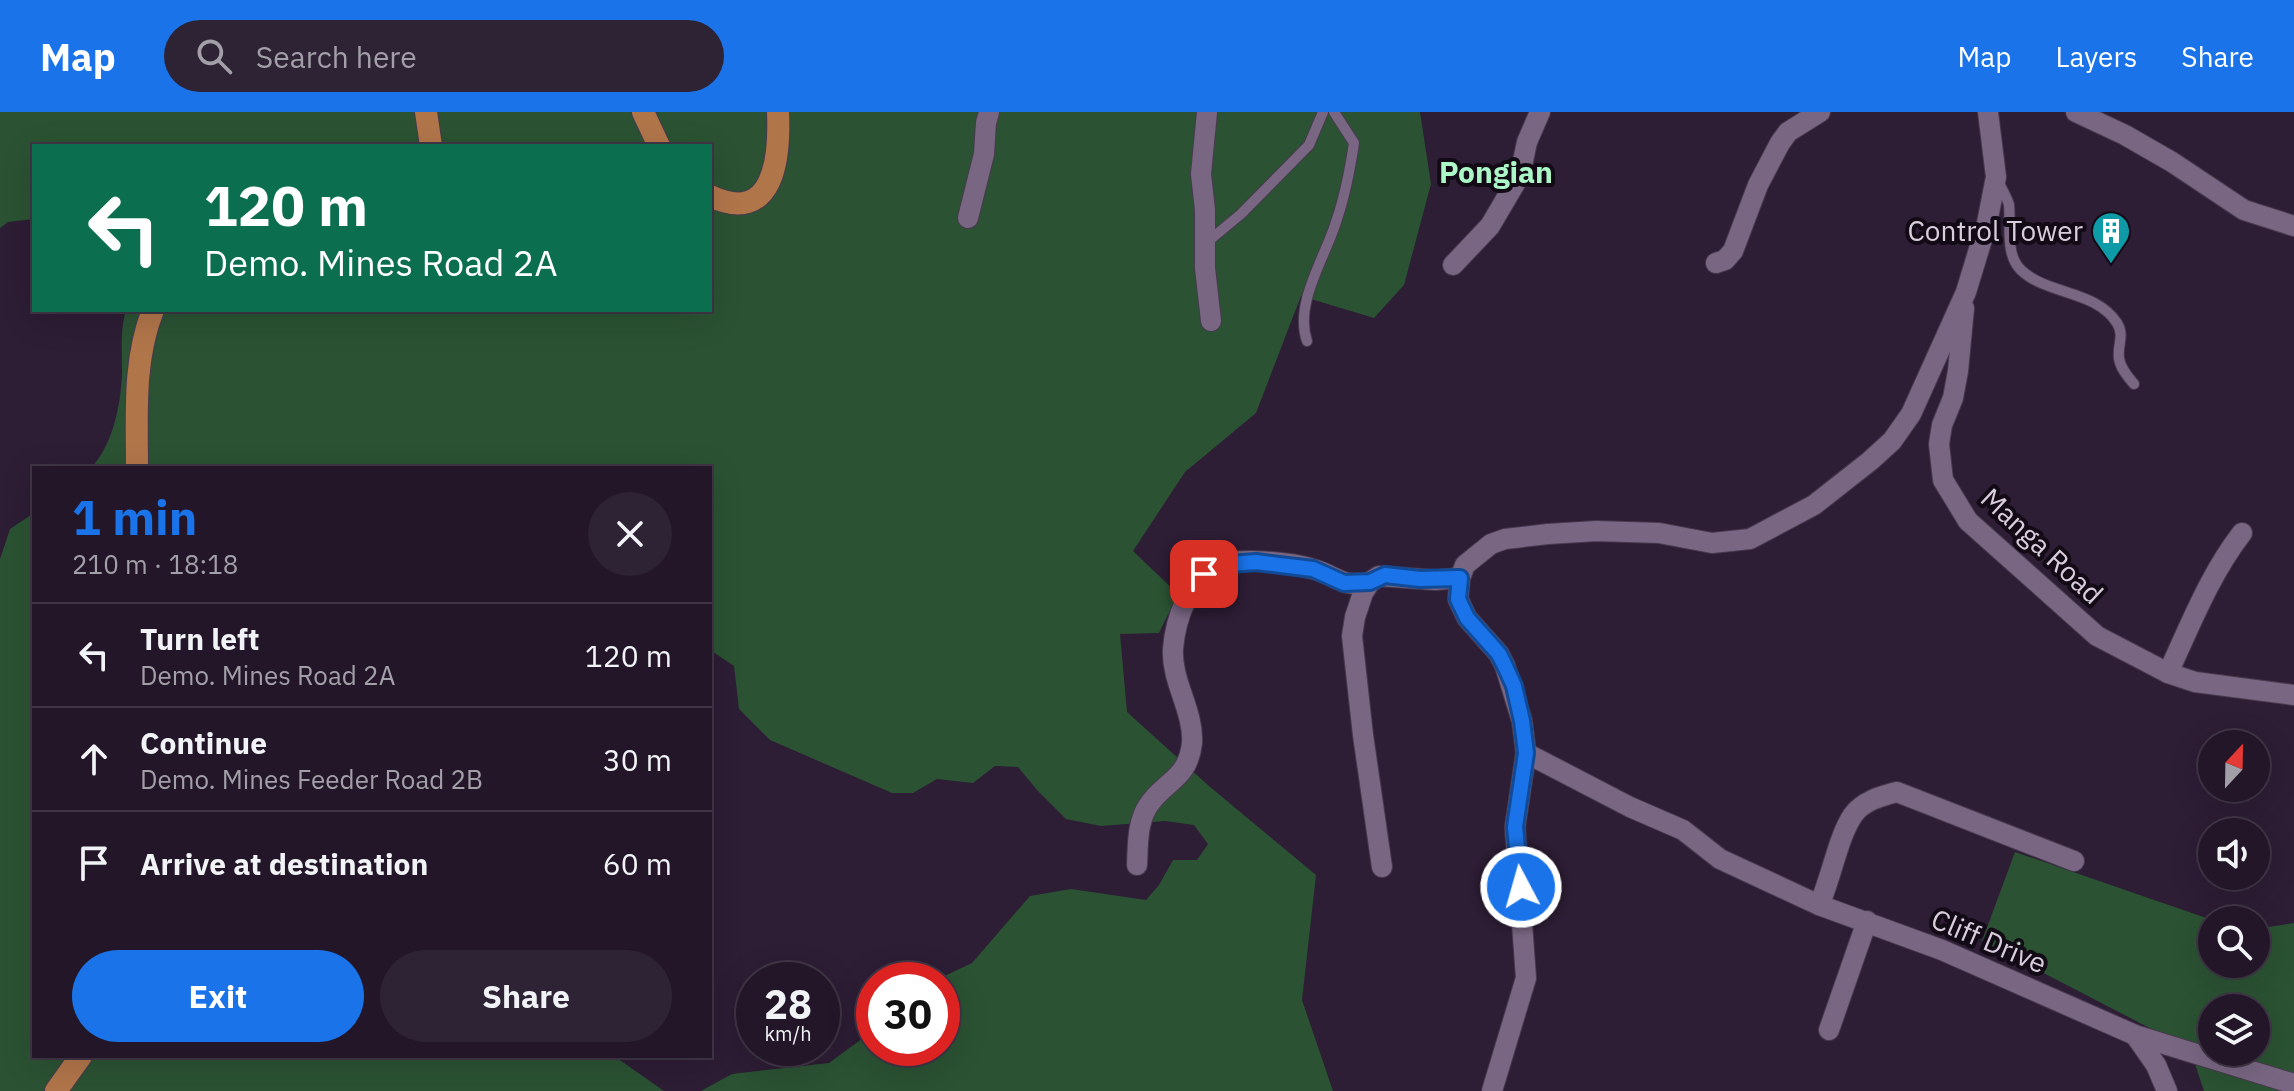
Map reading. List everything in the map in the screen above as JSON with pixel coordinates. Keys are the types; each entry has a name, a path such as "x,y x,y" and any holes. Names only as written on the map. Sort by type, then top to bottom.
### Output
{"highway":[{"path":"426,112 431,144"},
{"path":"643,112 658,144"},
{"path":"712,197 726,203 747,203 768,185 777,162 778,112"},
{"path":"137,466 137,388 141,348 152,312"},
{"path":"56,1091 80,1058"}],"street":[{"path":"968,218 984,154 989,112"},
{"path":"1207,112 1201,174 1211,321"},
{"path":"1453,265 1490,226 1520,175 1527,142 1540,112"},
{"path":"1716,263 1725,260 1733,251 1758,185 1780,143 1788,132 1820,112"},
{"path":"1496,1089 1526,978 1515,827 1526,753 1514,686 1499,654 1467,618 1458,599 1465,565 1477,553 1505,539 1597,531 1659,533 1712,543 1750,539 1789,521 1834,491 1892,441 1911,414 1966,292 1987,223 1996,177 1988,112"},
{"path":"2076,112 2172,162 2244,210 2294,226"},
{"name":"Manga Road","path":"1966,292 1958,371 1939,444 1943,480 1968,521 2097,636 2168,673 2195,682 2294,695"},
{"path":"2168,673 2207,591 2242,533"},
{"path":"1137,865 1139,831 1148,804 1183,771 1192,745 1192,729 1173,654 1181,612 1204,574 1217,565 1238,562 1313,569 1344,583 1370,582 1385,575 1420,579 1460,578"},
{"path":"1370,582 1363,593 1352,636 1382,867"},
{"name":"Cliff Drive","path":"1526,753 1630,807 1683,830 1720,859 1819,905 1942,950 2135,1035 2294,1084"},
{"path":"1819,905 1853,815 1873,800 1897,792 2074,861"},
{"path":"1829,1030 1867,921"},
{"path":"2135,1035 2156,1065 2167,1091"}],"lane":[{"path":"1205,244 1241,214 1309,145 1323,112"},
{"path":"1307,341 1302,327 1307,300 1336,222 1350,174 1354,143 1334,112"},
{"path":"1996,177 2008,201 2012,253 2019,268 2036,280 2103,308 2117,323 2122,339 2118,357 2124,373 2134,384"}],"green space":[{"path":"0,112 1420,112 1431,184 1404,285 1374,318 1301,296 1256,413 1185,472 1133,551 1178,594 1159,633 1120,634 1127,712 1209,786 1316,875 1302,1000 1333,1091 701,1091 732,1074 803,1066 840,1066 840,1055 856,1043 856,1066 960,1066 960,969 972,963 1030,896 1071,889 1146,900 1173,860 1197,860 1208,844 1194,825 1165,821 1101,826 1066,819 1018,767 995,766 973,783 937,779 913,793 892,793 770,740 739,709 734,666 712,651 712,466 93,466 105,448 118,411 126,312 712,312 712,144 32,144 32,219 8,222 0,228"},
{"path":"32,514 32,1058 617,1058 664,1091 0,1091 0,559 10,529"},
{"path":"2015,852 2198,915 2198,978 2270,978 2270,927 2294,923 2294,1091 2204,1091 2190,1049 1982,941"}],"place":[{"name":"Control Tower","path":"2111,265"}],"district":[{"name":"Pongian","path":"1496,173"}],"route":[{"path":"1204,574 1217,565 1256,562 1313,569 1344,583 1370,582 1385,575 1435,580 1460,578 1458,599 1467,618 1499,654 1514,686 1522,721 1526,753 1515,827 1521,887"}]}
